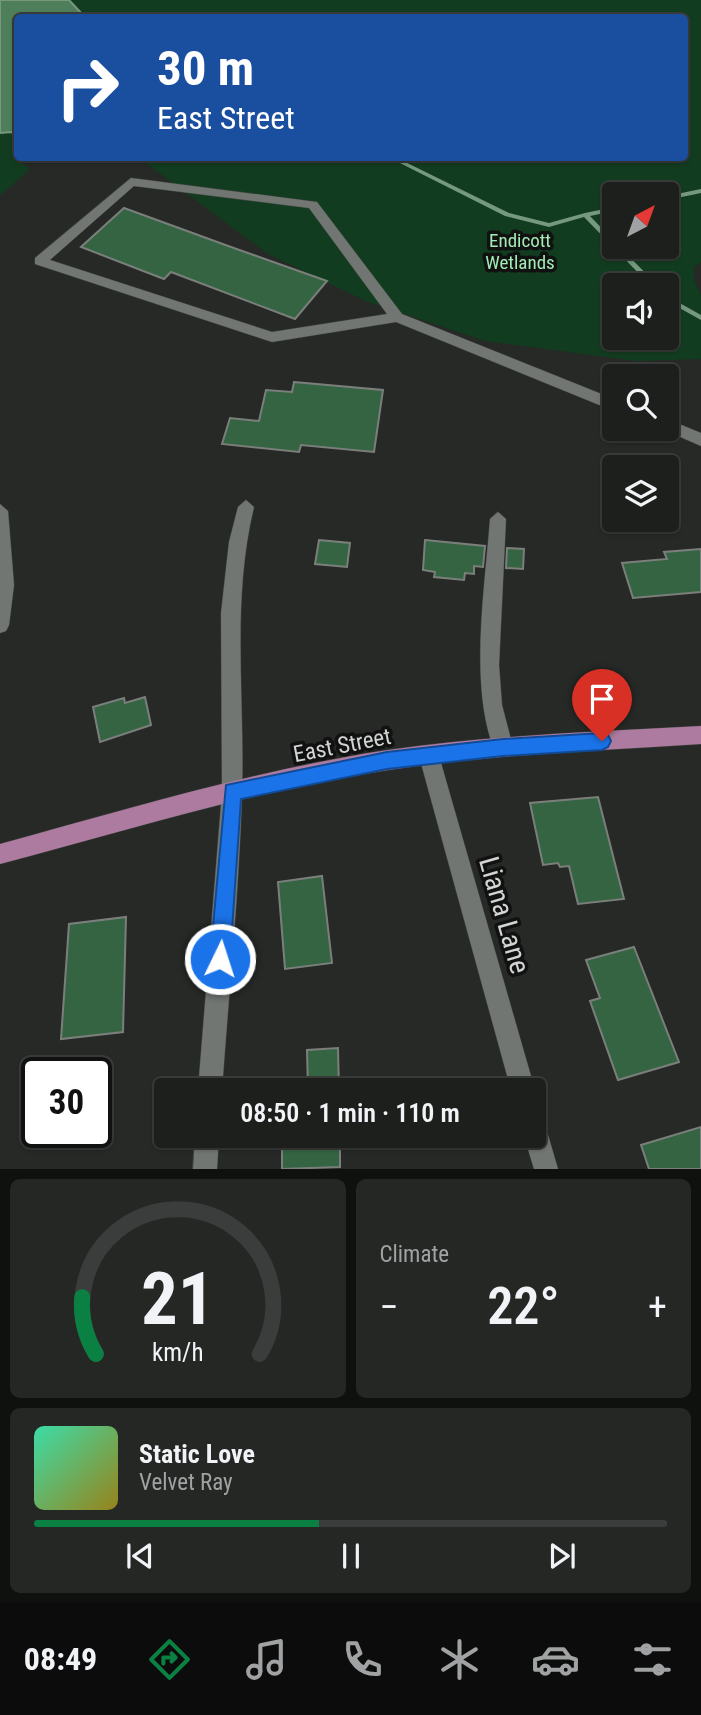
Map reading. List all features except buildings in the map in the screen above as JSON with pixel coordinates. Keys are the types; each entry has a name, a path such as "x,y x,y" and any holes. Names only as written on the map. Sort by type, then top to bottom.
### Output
{"main road":[{"name":"East Street","path":"0,854 232,792 387,760 503,747 701,735"}],"street":[{"path":"397,317 272,337 40,261 131,182 313,205 397,317 602,400"},
{"path":"679,430 701,440"},
{"path":"211,1078 232,792 230,613 237,542 246,507"},
{"path":"0,511 0,625"},
{"path":"498,519 490,665 492,705 503,747"},
{"name":"Liana Lane","path":"429,756 520,1078"},
{"path":"205,1169 206,1148"},
{"path":"540,1148 546,1169"}],"green space":[{"name":"Endicott Wetlands","path":"0,0 701,0 701,262 694,267 694,281 701,295 701,359 636,361 485,341 366,301 268,254 143,161 688,161 688,14 14,14 14,161 25,161 23,163 30,169 0,196"}],"shaded area":[{"path":"0,0 69,0 82,14 14,14 14,134 0,133"}],"waterway":[{"path":"399,161 507,215 549,225 585,215"},
{"path":"679,196 701,191"},
{"path":"585,215 602,211"},
{"path":"585,215 602,233"},
{"path":"628,259 642,273"},
{"path":"679,305 701,318"}],"route":[{"path":"220,959 232,792 387,760 503,747 602,741"}]}
